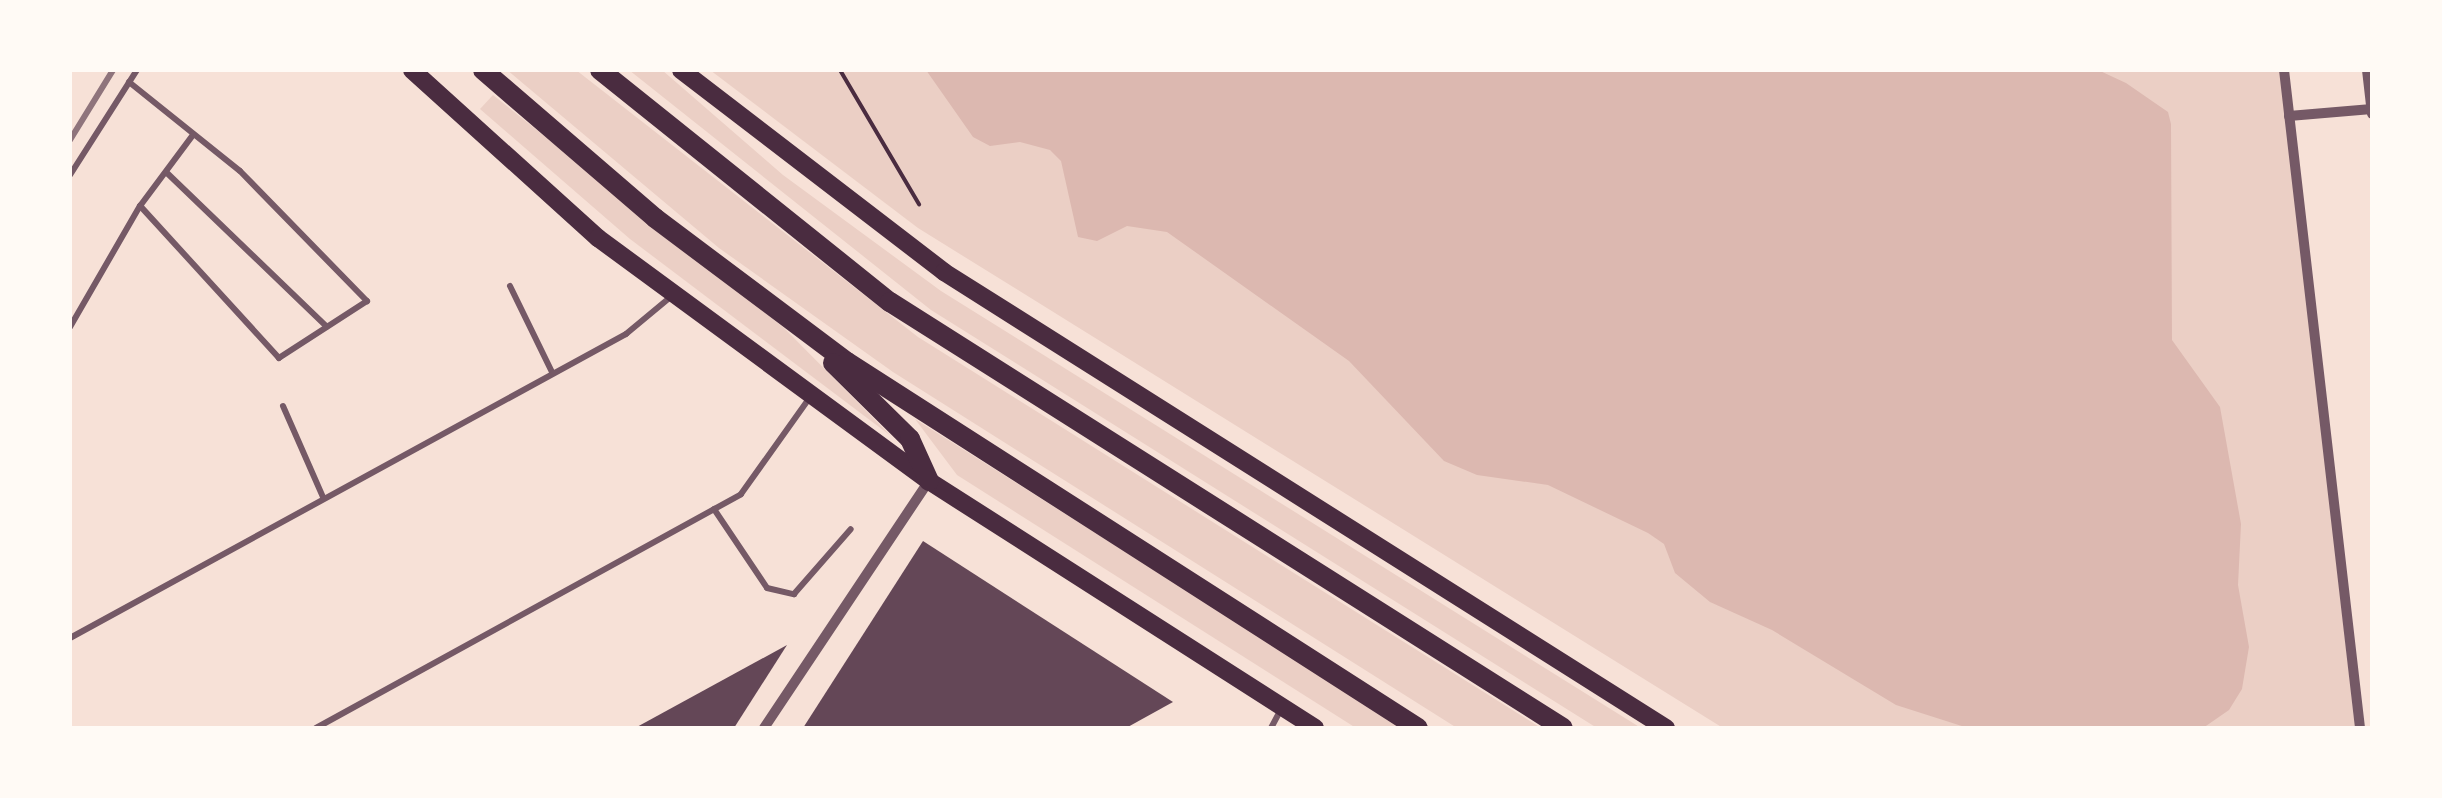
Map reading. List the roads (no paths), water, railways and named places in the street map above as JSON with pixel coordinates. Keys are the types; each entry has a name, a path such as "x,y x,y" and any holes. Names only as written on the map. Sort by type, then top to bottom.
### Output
{"highway":[{"path":"483,70 656,218 782,313 938,422 1418,728"},
{"path":"600,70 890,302 1564,728"},
{"path":"782,313 910,439 929,481"}],"main road":[{"path":"412,70 598,238 929,481 1315,728"},
{"path":"681,70 944,272 1666,728"}],"street":[{"path":"2284,70 2361,724"},
{"path":"2289,116 2372,111 2367,70"},
{"path":"764,728 929,481"}],"lane":[{"path":"70,175 137,70"},
{"path":"129,82 240,170 367,301 279,358 140,206"},
{"path":"70,326 140,206 194,135"},
{"path":"166,172 326,327"},
{"path":"510,286 552,372"},
{"path":"70,638 626,334 674,294"},
{"path":"316,728 741,494 812,395"},
{"path":"284,406 323,498"},
{"path":"714,509 766,588 794,594 851,530"},
{"path":"1271,728 1282,707"}],"railway":[{"path":"70,140 113,70"}]}
